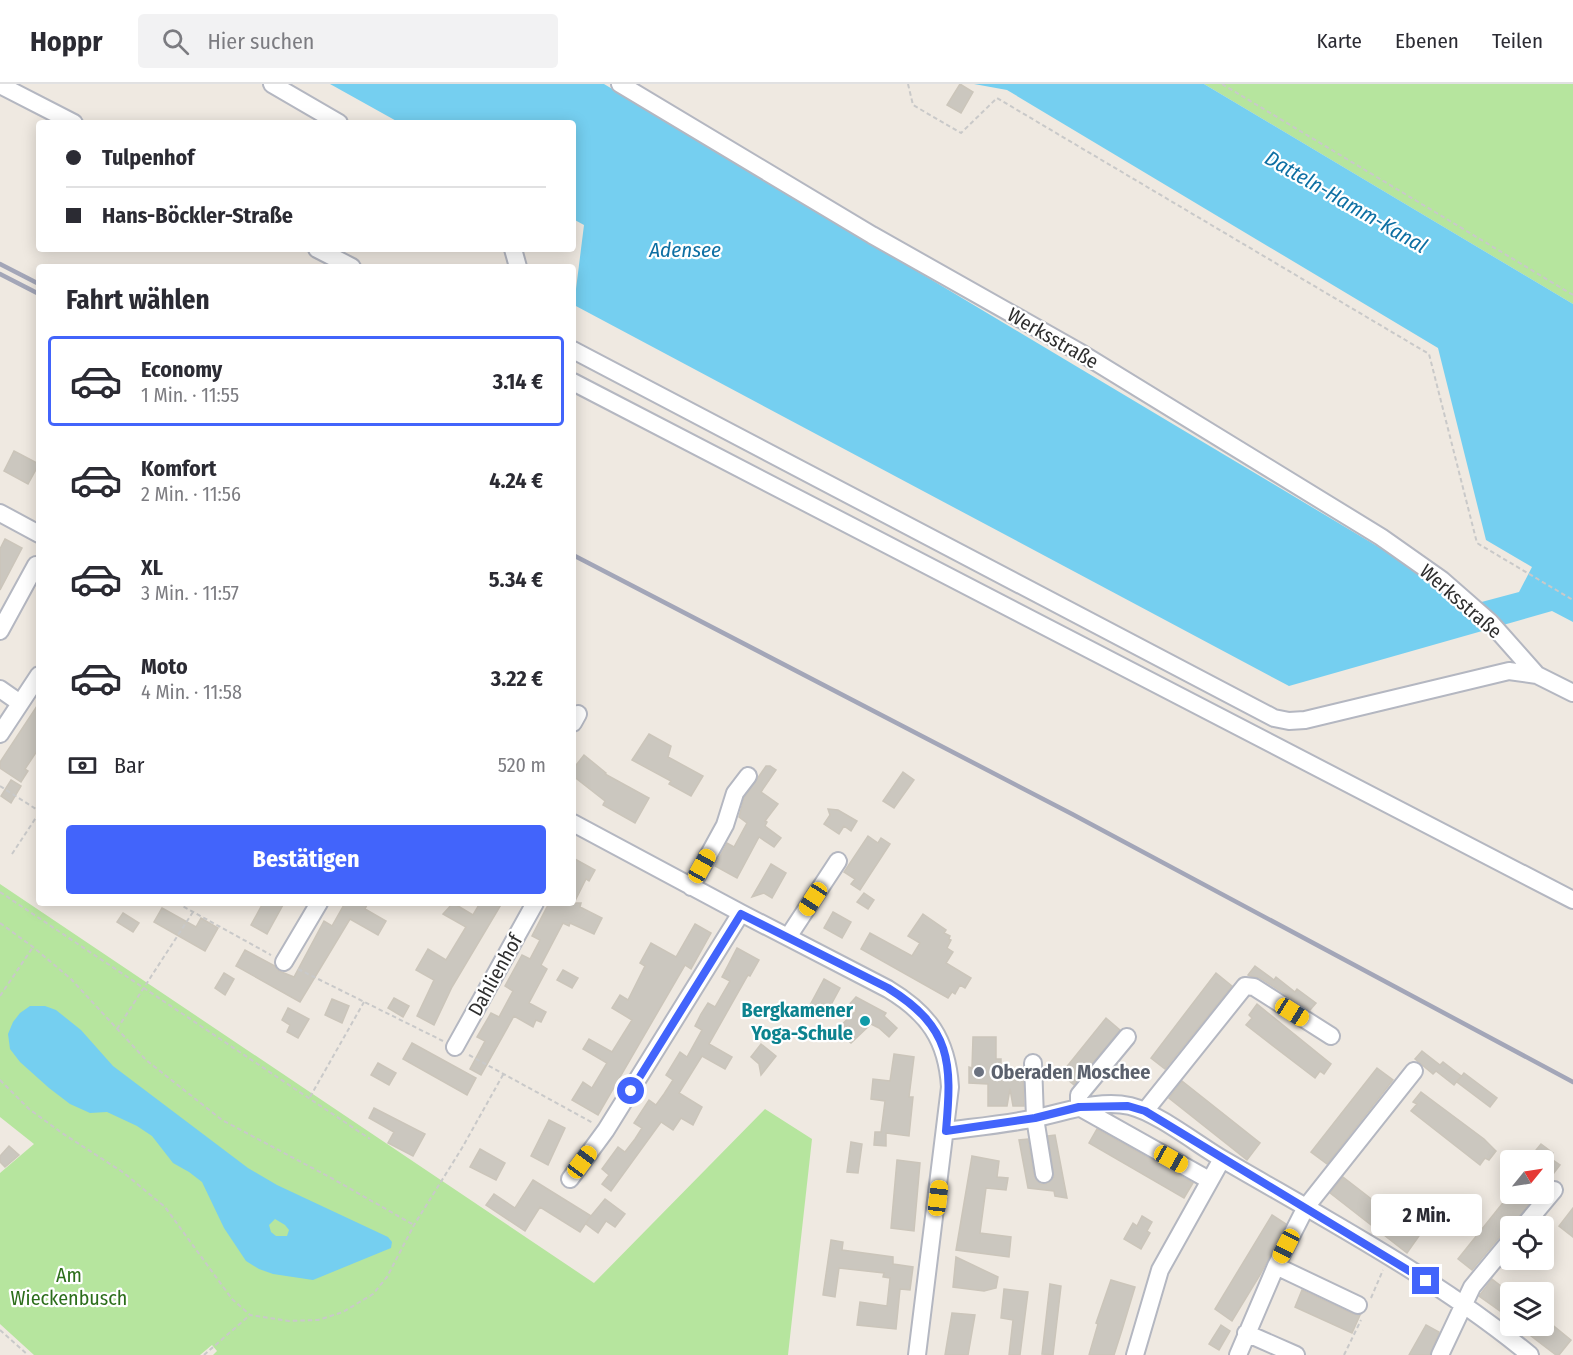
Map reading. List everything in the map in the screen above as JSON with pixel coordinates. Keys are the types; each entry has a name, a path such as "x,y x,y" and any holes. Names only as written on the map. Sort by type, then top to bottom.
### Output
{"street":[{"path":"272,84 334,120"},
{"name":"Werksstraße","path":"620,84 872,235 1081,352 1381,537 1442,580 1490,622 1537,675"},
{"path":"0,85 68,120"},
{"path":"323,252 346,264"},
{"path":"576,352 1274,718 1289,721 1305,720 1509,671 1537,675 1573,693"},
{"path":"576,384 1573,900"},
{"path":"0,513 36,532"},
{"path":"0,631 36,565"},
{"path":"0,734 36,680"},
{"path":"0,689 20,704"},
{"path":"691,887 725,825 735,792 748,776"},
{"path":"576,828 895,993 908,1001 931,1025 945,1052 950,1087 917,1355"},
{"path":"788,937 838,861"},
{"path":"284,962 317,906"},
{"name":"Dahlienhof","path":"455,1047 533,906"},
{"path":"570,1179 606,1130 741,914"},
{"path":"1145,1111 1245,986 1254,987 1331,1036"},
{"path":"1079,1107 1079,1095 1127,1037"},
{"path":"1033,1063 1035,1118 1044,1174"},
{"path":"1238,1355 1276,1266 1306,1207 1414,1071"},
{"path":"946,1131 1035,1118 1079,1107 1128,1106 1145,1111 1464,1304 1530,1355"},
{"path":"1079,1107 1209,1180"},
{"path":"1135,1355 1160,1270 1222,1159"},
{"path":"1532,1216 1542,1204"},
{"path":"1440,1355 1473,1287 1500,1253"},
{"path":"1276,1266 1358,1305"},
{"path":"1246,1333 1296,1355"}],"path":[{"path":"908,84 913,105 961,133 997,98 1429,354 1477,543 1573,600"},
{"path":"1222,84 1573,295"},
{"path":"0,786 36,810"},
{"path":"12,854 35,820"},
{"path":"0,892 370,1138"},
{"path":"182,906 284,962 455,1047 606,1130"},
{"path":"117,1029 193,912"},
{"path":"0,923 71,979 146,1060 222,1120 414,1225"},
{"path":"0,996 33,947"},
{"path":"310,1097 364,1002"},
{"path":"0,1080 62,1133 124,1173 165,1208 232,1299 249,1315 289,1322 318,1320 343,1312 373,1294 387,1277 414,1225 462,1148 504,1073"},
{"path":"204,1355 249,1315"},
{"path":"0,1330 28,1355"}],"green space":[{"path":"1204,84 1573,84 1573,304"},
{"name":"Am Wieckenbusch","path":"0,884 594,1283 765,1109 812,1139 788,1355 213,1355 217,1351 212,1345 200,1355 34,1355 0,1324 0,1173 34,1144 0,1117"}],"water":[{"name":"Adensee","path":"330,84 604,84 1474,604 1519,592 1532,567 1486,540 1438,348 1007,90 974,84 1204,84 1573,304 1573,622 1552,611 1289,686 576,306 584,225 576,221 576,120 395,120"},
{"path":"30,1006 45,1006 56,1010 81,1030 113,1066 248,1168 277,1185 388,1237 392,1242 391,1248 313,1280 273,1274 246,1261 224,1228 202,1182 173,1163 152,1136 107,1112 90,1113 70,1104 20,1062 10,1049 8,1034 20,1013","holes":["275,1219 289,1230 287,1236 276,1236 271,1232 269,1225"]}],"building":[{"path":"960,84 973,92 961,113 947,105"},
{"path":"14,451 36,462 36,469 28,484 4,471"},
{"path":"5,539 22,548 0,590 0,549"},
{"path":"36,708 36,752 25,769 28,771 21,782 0,768 0,762"},
{"path":"649,734 671,746 668,757 703,776 691,796 669,784 671,781 632,760"},
{"path":"584,755 605,774 649,798 635,823 603,805 605,801 576,778 576,765"},
{"path":"766,766 776,770 761,792 778,804 765,821 767,822 765,826 781,838 774,847 759,837 737,878 715,866 727,843 734,847 747,823 739,817 744,798"},
{"path":"903,772 914,780 894,808 883,801"},
{"path":"11,780 21,786 11,803 1,796"},
{"path":"828,809 838,810 857,821 851,831 844,826 839,834 824,824 830,815"},
{"path":"868,836 878,843 881,838 890,844 860,890 851,884 855,879 844,872"},
{"path":"576,860 595,870 589,881 586,879 576,899"},
{"path":"771,864 786,873 772,898 764,893 752,897"},
{"path":"864,893 874,900 868,909 857,902"},
{"path":"576,903 581,903 580,907 602,918 594,934 570,923 569,926 563,923 541,965 547,969 529,1003 546,1012 541,1022 536,1020 533,1027 514,1016 481,1075 470,1069 485,1041 477,1037 491,1013 499,1017 513,991 505,986 522,955 530,959 540,940 532,936 547,906 576,906"},
{"path":"261,906 282,906 267,934 251,925"},
{"path":"343,906 366,906 365,909 386,921 378,935 350,919 300,1002 236,966 245,950 275,966 279,971 294,977 324,921 332,926"},
{"path":"450,906 458,906 473,915 478,906 500,906 452,987 434,1025 417,1016 434,980 416,970 428,949 446,960 466,927 443,914"},
{"path":"162,908 196,927 201,918 218,928 205,951 154,922"},
{"path":"833,912 851,922 842,938 824,928"},
{"path":"123,913 139,923 133,932 117,922"},
{"path":"923,914 946,930 944,933 950,936 951,940 947,948 953,952 946,963 971,978 965,988 960,985 955,994 952,992 948,998 861,949 870,933 912,956 920,943 908,936"},
{"path":"695,924 711,933 691,969 685,965 598,1115 572,1100 583,1082 592,1088 607,1063 583,1049 589,1039 612,1052 632,1020 612,1008 620,995 628,1000 645,966 640,963 651,943 676,957"},
{"path":"737,948 759,960 709,1044 732,1057 725,1069 702,1056 679,1093 702,1107 693,1125 681,1118 673,1130 661,1122 611,1191 602,1184 609,1175 602,1169 618,1147 625,1152 642,1128 634,1123 649,1100 656,1105 673,1080 666,1075 680,1052 687,1057 702,1030 695,1026 701,1014 708,1003 715,1007 730,981 722,977"},
{"path":"1255,966 1274,980 1276,977 1295,992 1297,989 1316,1003 1310,1010 1260,978 1248,975"},
{"path":"563,970 578,978 572,988 557,980"},
{"path":"224,973 234,979 225,995 215,988"},
{"path":"1216,973 1232,986 1165,1069 1151,1058"},
{"path":"824,979 840,988 826,1014 822,1014 809,1007"},
{"name":"Bergkamener Yoga-Schule","path":"856,997 886,1013 884,1016 897,1028 889,1037 871,1024 851,1043 836,1030 856,1011 847,1007"},
{"path":"394,998 409,1006 403,1017 388,1008"},
{"path":"332,999 349,1006 342,1023 325,1015"},
{"path":"1257,1004 1331,1064 1324,1074 1320,1071 1315,1078 1246,1025 1252,1018 1249,1015"},
{"path":"288,1008 309,1019 298,1038 287,1032 290,1025 282,1020"},
{"path":"1106,1018 1120,1030 1074,1085 1061,1074"},
{"name":"Oberaden Moschee","path":"973,1037 996,1037 996,1059 1001,1059 1001,1075 1023,1075 1024,1106 1013,1106 1010,1089 1007,1106 988,1106 988,1084 969,1083"},
{"path":"412,1043 476,1078 467,1095 403,1059"},
{"path":"761,1044 776,1056 761,1075 759,1064 751,1057"},
{"path":"1422,1051 1440,1065 1443,1062 1461,1076 1454,1085 1436,1071 1433,1074 1415,1059"},
{"path":"894,1054 914,1057 909,1097 913,1097 909,1136 886,1133 886,1146 874,1145 875,1132 881,1132 885,1101 871,1099 873,1079 890,1081"},
{"path":"378,1063 396,1073 389,1085 371,1075"},
{"path":"1377,1068 1393,1080 1327,1164 1311,1152"},
{"path":"1464,1073 1497,1098 1490,1107 1457,1082"},
{"path":"1182,1081 1260,1143 1247,1160 1169,1098"},
{"path":"1421,1092 1484,1139 1496,1151 1489,1160 1485,1158 1480,1165 1411,1111 1417,1104 1413,1102"},
{"path":"374,1108 425,1134 413,1156 388,1143 394,1132 369,1118"},
{"path":"549,1120 565,1128 548,1165 531,1156"},
{"path":"1097,1129 1193,1183 1184,1198 1089,1143"},
{"path":"1055,1135 1067,1198 1055,1196 1054,1191 1028,1188 1019,1140 1028,1139 1034,1176 1040,1184 1046,1184 1054,1177 1048,1136"},
{"path":"851,1142 862,1144 858,1173 847,1172"},
{"path":"1541,1144 1549,1150 1536,1150"},
{"path":"9,1146 19,1155 5,1167 0,1162 0,1156"},
{"path":"480,1149 505,1163 496,1180 470,1167"},
{"path":"972,1156 999,1161 997,1177 1008,1178 1006,1190 986,1188 980,1233 1011,1237 1009,1257 956,1250"},
{"path":"897,1160 920,1163 914,1231 891,1228"},
{"path":"1554,1161 1560,1165 1554,1173"},
{"path":"1343,1177 1419,1236 1407,1253 1330,1193"},
{"path":"533,1180 591,1216 605,1199 625,1214 615,1227 606,1221 598,1233 586,1224 590,1217 580,1232 540,1207 525,1231 486,1205 494,1194 515,1208"},
{"path":"1502,1204 1529,1204 1520,1216 1500,1216 1500,1236 1472,1270 1458,1259"},
{"path":"1573,1208 1573,1237 1559,1226"},
{"path":"1272,1215 1286,1224 1260,1275 1232,1321 1215,1309"},
{"path":"1142,1216 1152,1222 1147,1231 1150,1233 1141,1249 1124,1239 1133,1223 1137,1226"},
{"path":"831,1240 843,1242 842,1250 893,1257 893,1264 913,1267 910,1290 900,1289 896,1329 857,1325 860,1302 887,1306 890,1278 883,1277 884,1273 839,1268 835,1297 823,1295"},
{"path":"956,1257 998,1277 996,1288 984,1291 953,1287"},
{"path":"1492,1279 1500,1285 1500,1311 1479,1296"},
{"path":"1111,1280 1135,1287 1114,1355 1089,1355 1098,1324 1096,1323"},
{"path":"1050,1284 1061,1286 1053,1355 1042,1354"},
{"path":"1004,1289 1028,1292 1020,1355 1009,1355 1013,1320 1001,1318"},
{"path":"1302,1290 1353,1314 1360,1315 1352,1333 1295,1307"},
{"path":"952,1313 975,1315 968,1355 945,1355"},
{"path":"1221,1325 1230,1331 1219,1350 1209,1344"},
{"path":"1426,1325 1439,1332 1430,1355 1409,1355"},
{"path":"1554,1326 1571,1340 1559,1355 1531,1336 1554,1336"}],"railway":[{"path":"0,264 36,282"},
{"path":"0,274 36,292"},
{"path":"576,557 1072,814 1573,1082"}],"place":[{"name":"Bergkamener Yoga-Schule","path":"865,1021"},
{"name":"Oberaden Moschee","path":"979,1072"}],"route":[{"path":"631,1091 741,914 888,988 919,1011 938,1038 949,1068 950,1087 946,1131 1035,1118 1079,1107 1128,1106 1145,1111 1426,1281"}],"water label":[{"name":"Datteln-Hamm-Kanal","path":"1346,202"}]}
